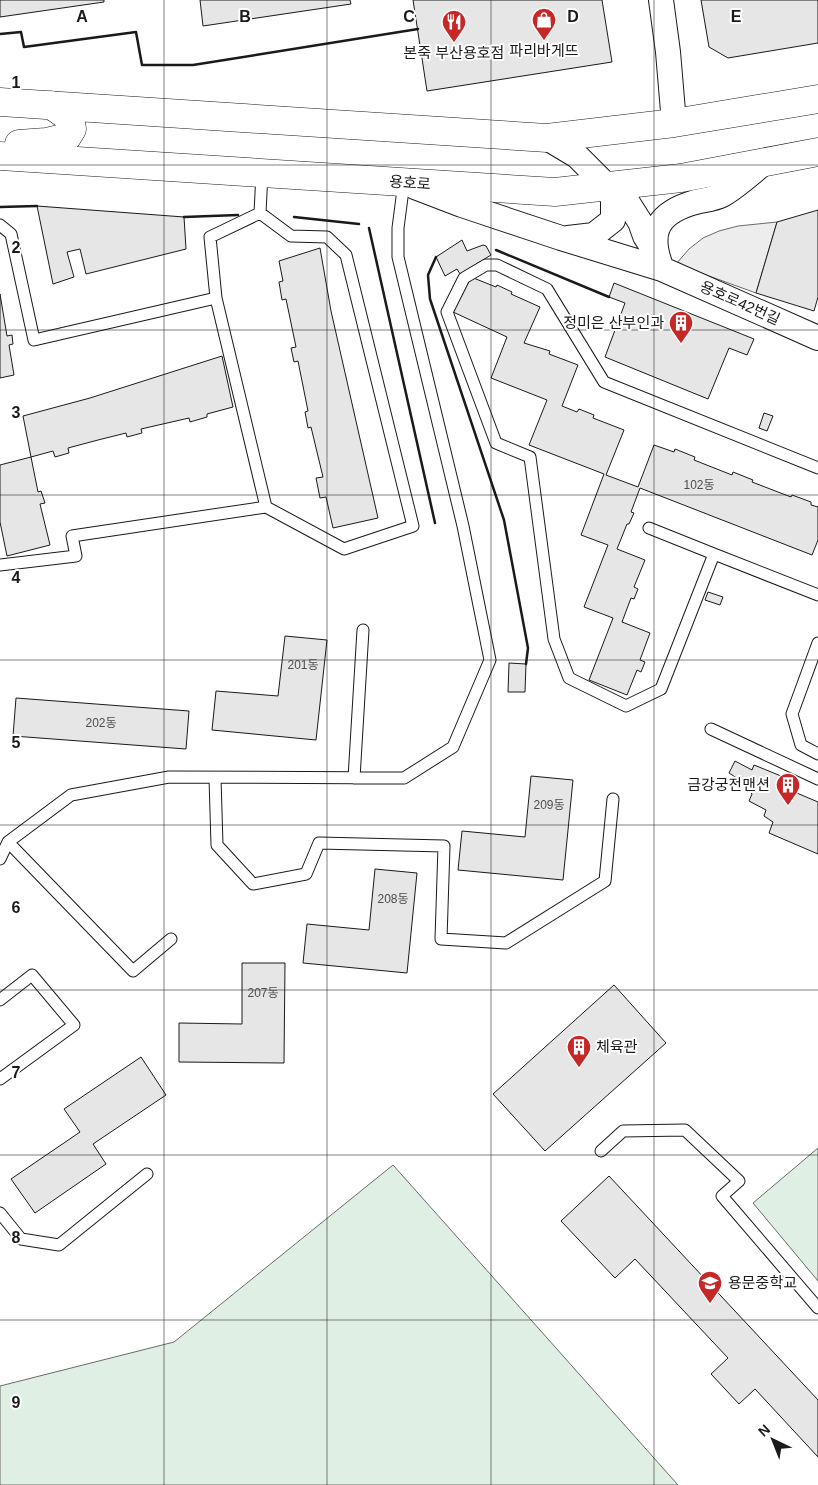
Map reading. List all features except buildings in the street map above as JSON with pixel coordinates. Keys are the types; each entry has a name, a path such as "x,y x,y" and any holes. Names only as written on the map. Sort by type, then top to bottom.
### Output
{"main road":[{"path":"0,102 548,138 674,124 818,99"},
{"path":"0,145 46,142 67,137 72,129 70,118 51,105"},
{"name":"용호로","path":"0,156 555,192 681,178 818,152"}],"street":[{"path":"661,0 668,52 674,124"},
{"path":"548,138 577,156 608,186 628,202 658,260"},
{"path":"658,260 657,226 663,216 688,204 722,195 765,162"},
{"name":"용호로42번길","path":"404,182 462,205 561,238 658,260 818,338"},
{"name":"용호로42번길","path":"561,238 594,235 612,220 613,200 608,186"}],"lane":[{"path":"260,213 262,173"},
{"path":"0,859 8,842 71,795 169,777 404,778 453,747 490,660 463,526 398,257 398,228 404,182"},
{"path":"260,213 210,238 216,298 266,507"},
{"path":"0,565 76,556 72,536 266,507 344,549 413,526 346,254 326,237 291,236 260,213"},
{"path":"0,224 11,234 34,340 216,298"},
{"path":"714,554 662,689 626,706 568,678 554,639 530,457 496,443 447,312 464,278 486,265 497,265 547,289 604,382 818,468"},
{"path":"649,528 818,595"},
{"path":"354,778 363,630"},
{"path":"818,643 792,714 801,745 818,754"},
{"path":"711,729 818,778"},
{"path":"215,778 217,845 253,884 306,874 319,844 444,846 441,939 506,943 605,881 613,798"},
{"path":"8,842 133,970 171,939"},
{"path":"0,1000 32,975 74,1025 0,1079"},
{"path":"601,1151 623,1131 685,1130 739,1181 722,1196 818,1308"},
{"path":"0,1213 21,1238 59,1245 148,1174"}],"green space":[{"path":"818,1148 818,1281 753,1203"},
{"path":"393,1165 678,1485 0,1485 0,1386 174,1342"}],"shaded area":[{"path":"777,222 756,293 676,264 689,249 703,238 719,231 738,226"}],"wall":[{"path":"0,34 21,32 24,47 136,32 142,65 193,65 418,29"},
{"path":"0,207 37,206"},
{"path":"184,217 238,215"},
{"path":"294,217 359,224"},
{"path":"369,228 435,523"},
{"path":"496,250 609,297"},
{"path":"436,257 428,275 430,299 504,520 528,648 526,664"}],"place":[{"name":"파리바게뜨","path":"544,41"},
{"name":"본죽 부산용호점","path":"454,43"},
{"name":"정미은 산부인과","path":"681,344"},
{"name":"금강궁전맨션","path":"788,806"},
{"name":"체육관","path":"579,1068"},
{"name":"용문중학교","path":"710,1304"}]}
